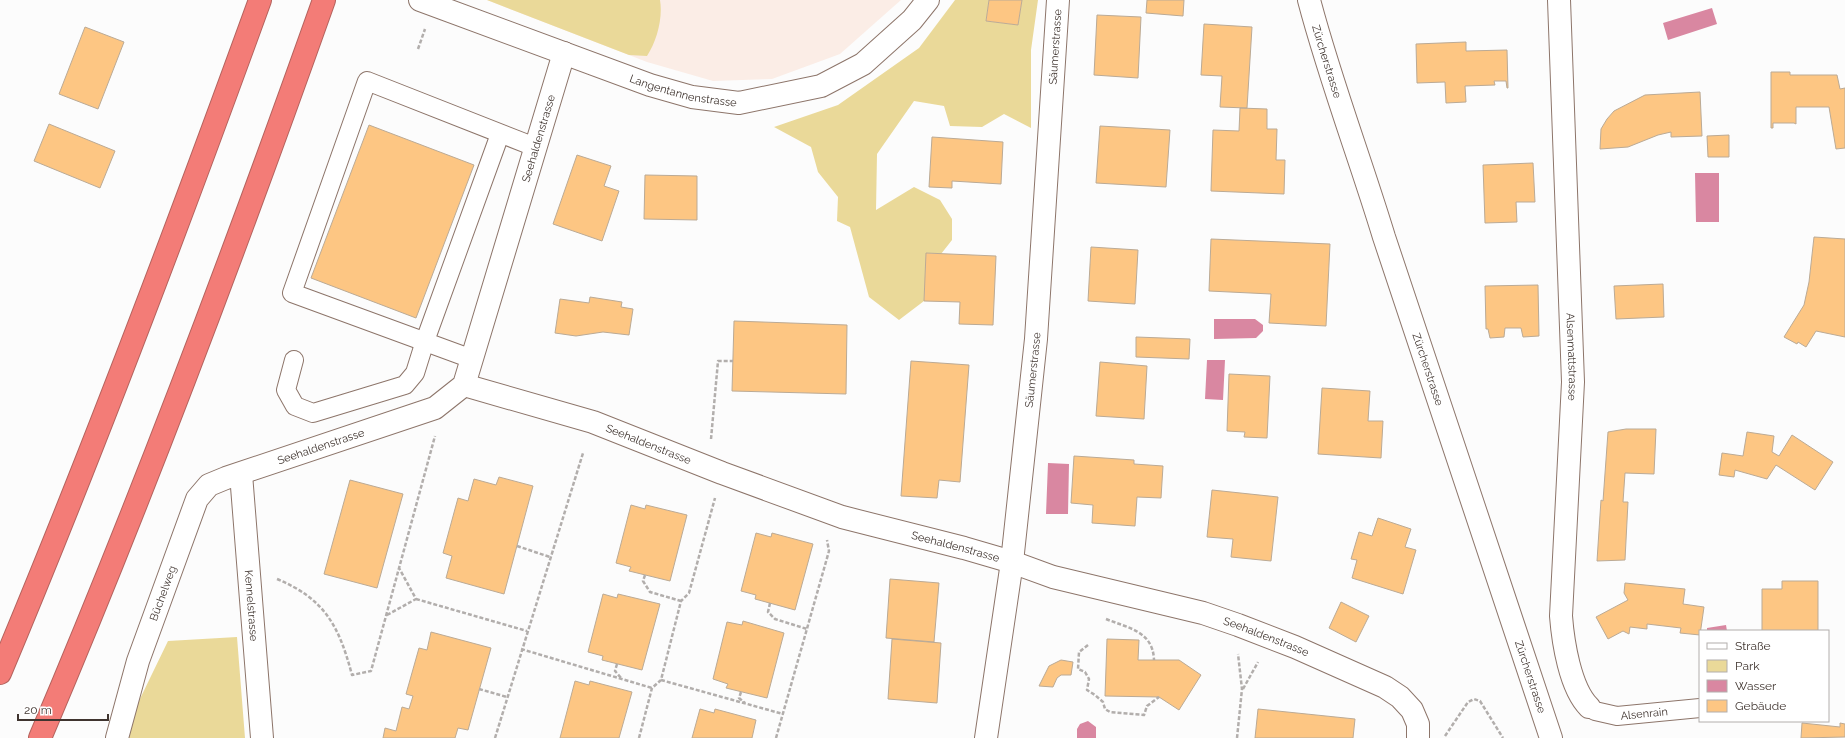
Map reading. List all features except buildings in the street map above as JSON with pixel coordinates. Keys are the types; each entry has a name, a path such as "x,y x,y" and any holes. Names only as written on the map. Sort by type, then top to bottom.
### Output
{"highway":[{"path":"0,673 142,318 260,0"},
{"path":"40,738 176,402 277,132 324,0"}],"street":[{"name":"Langentannenstrasse","path":"420,0 650,85 692,97 739,103 821,86 863,64 912,20 928,0"},
{"name":"Säumerstrasse","path":"986,738 1012,562 1036,339 1058,0"},
{"name":"Zürcherstrasse","path":"1309,0 1324,55 1551,738"},
{"name":"Alsenmattstrasse","path":"1559,0 1573,382 1561,616 1563,643 1575,684 1582,700 1589,707"},
{"name":"Seehaldenstrasse","path":"241,474 435,408 464,385 564,53"},
{"name":"Seehaldenstrasse","path":"464,385 593,422 715,470 842,517 964,548 1012,562 1053,577 1203,613 1272,638 1384,687 1400,697 1412,710 1418,724 1418,738"},
{"name":"Büchelweg","path":"117,738 138,661 197,499 209,485 241,474"},
{"name":"Kennelstrasse","path":"241,474 262,738"}],"lane":[{"path":"472,359 292,293 367,81 535,147"},
{"path":"294,360 286,390 296,406 313,413 405,385 415,373 425,341 500,134"},
{"name":"Alsenrain","path":"1589,707 1596,711 1617,716 1699,708"}],"path":[{"path":"418,49 428,23"},
{"path":"639,738 652,688 661,680 681,602 689,593 715,470 718,361 733,361"},
{"path":"270,577 293,586 310,597 325,612 337,630 345,648 352,675 371,670 436,432"},
{"path":"495,738 583,453"},
{"path":"776,738 829,551 827,543"},
{"path":"517,546 550,557"},
{"path":"399,568 416,599"},
{"path":"645,575 643,581 650,592 681,602"},
{"path":"387,615 416,599 527,631"},
{"path":"770,603 768,612 775,619 807,629"},
{"path":"1104,618 1134,629 1148,638 1154,650 1154,660"},
{"path":"1242,689 1272,638"},
{"path":"1088,646 1079,652 1078,669 1085,672 1089,679 1087,690 1103,702 1110,712 1144,715 1147,706 1159,697"},
{"path":"521,650 652,688"},
{"path":"1236,738 1242,689 1238,651"},
{"path":"617,664 615,671 622,680"},
{"path":"661,680 783,714"},
{"path":"479,689 507,698"},
{"path":"741,692 739,698 745,704"},
{"path":"1444,738 1468,702 1474,699 1480,701 1503,738"}],"shaded area":[{"path":"487,0 901,0 840,54 772,79 713,81 647,62"}],"green space":[{"path":"487,0 660,0 661,14 654,43 647,56 629,55"},
{"path":"955,0 989,0 986,21 1018,25 1022,0 1038,0 1031,50 1031,128 1004,114 982,127 950,126 944,106 914,101 877,154 876,210 914,187 940,200 952,219 952,240 941,254 927,253 924,301 899,320 869,297 850,227 837,221 838,197 818,172 811,147 774,127 838,105 919,48"},
{"path":"237,637 245,738 121,738 168,641"}],"water":[{"path":"1712,8 1717,24 1668,40 1663,23"},
{"path":"1695,173 1719,173 1719,222 1696,222"},
{"path":"1214,319 1255,319 1263,325 1263,331 1256,338 1214,339"},
{"path":"1207,360 1225,360 1223,400 1205,399"},
{"path":"1048,463 1069,464 1068,514 1046,514"},
{"path":"1726,625 1727,630 1707,630 1707,628"},
{"path":"1088,721 1096,727 1096,738 1077,738 1077,729 1080,724"}]}
